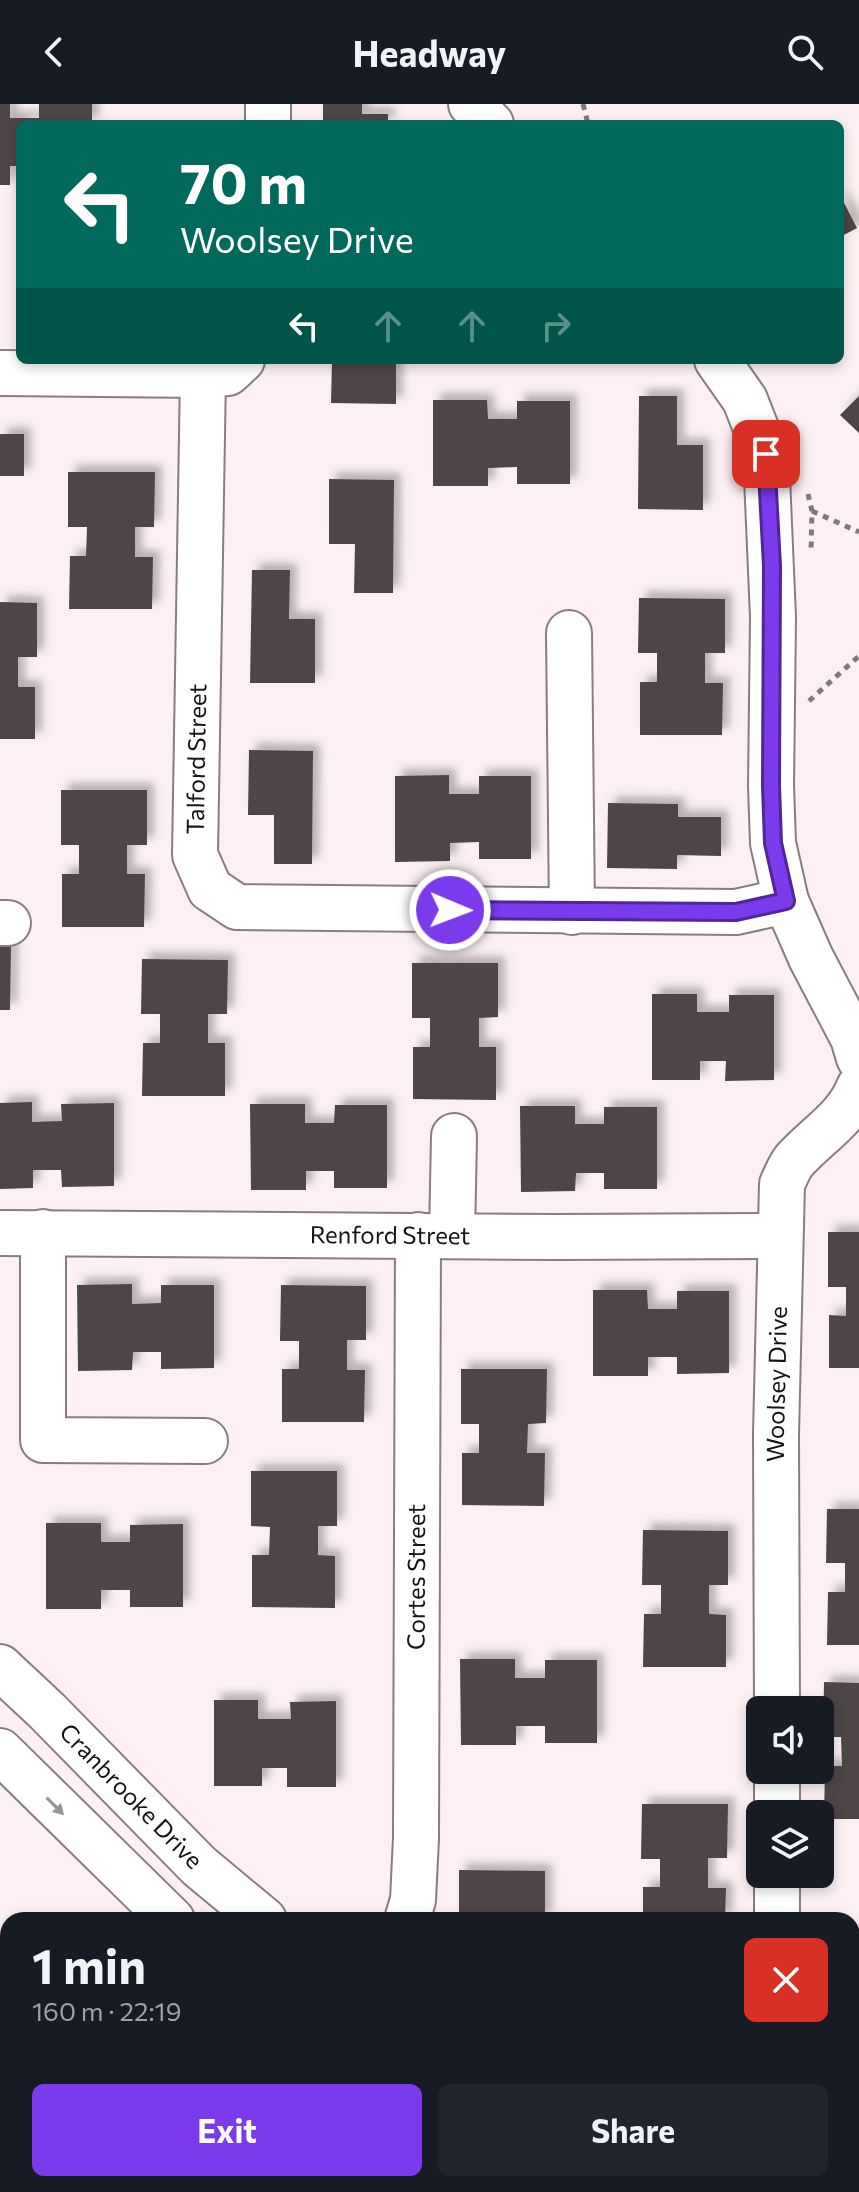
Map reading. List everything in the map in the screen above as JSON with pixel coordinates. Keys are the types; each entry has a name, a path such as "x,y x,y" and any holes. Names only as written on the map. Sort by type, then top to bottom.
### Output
{"street":[{"path":"471,104 487,120"},
{"path":"720,364 745,400 766,454 772,586 773,843 786,901 811,958 853,1038 859,1058"},
{"path":"0,373 222,368"},
{"name":"Talford Street","path":"222,368 195,855 210,889 237,907 736,912 786,901"},
{"path":"569,633 572,912"},
{"name":"Woolsey Drive","path":"777,1696 779,1236 782,1184 792,1162 841,1118 853,1103 859,1087"},
{"name":"Cortes Street","path":"409,1912 413,1900 416,1838 435,1235 454,1136"},
{"path":"43,1232 43,1440 205,1441"},
{"name":"Renford Street","path":"0,1233 779,1236"},
{"name":"Cranbrooke Drive","path":"0,1667 199,1866 254,1912"},
{"path":"47,1711 0,1752 164,1912"},
{"path":"777,1888 777,1912"}],"path":[{"path":"812,511 859,532"},
{"path":"805,704 859,656"}],"building":[{"path":"0,104 10,104 10,118 39,118 39,104 92,104 92,120 16,120 16,166 10,166 10,185 0,185"},
{"path":"323,104 362,104 362,114 388,114 388,120 323,120"},
{"path":"844,203 857,228 844,235"},
{"path":"332,364 396,364 396,404 331,403"},
{"path":"639,396 677,396 677,445 703,445 703,510 638,509"},
{"path":"859,396 859,433 840,415"},
{"path":"433,400 487,400 488,419 517,419 517,401 570,401 570,484 517,484 517,467 488,468 488,486 433,486"},
{"path":"0,434 24,434 24,476 0,476"},
{"path":"68,472 155,472 154,527 135,527 135,557 153,557 152,609 69,609 70,556 86,556 87,527 68,527"},
{"path":"329,479 394,480 393,593 354,593 355,544 329,544"},
{"path":"252,570 290,570 289,619 315,619 315,683 250,683"},
{"path":"639,598 725,599 725,653 705,653 705,683 723,683 722,735 640,735 640,682 657,682 657,653 638,653"},
{"path":"0,602 37,603 37,657 18,657 18,687 35,687 35,739 0,739"},
{"path":"249,750 313,751 312,864 274,864 274,815 248,815"},
{"path":"449,775 449,794 479,794 479,776 531,776 531,859 479,859 479,842 450,843 450,861 395,862 395,776"},
{"path":"61,790 147,790 147,845 127,845 127,874 145,874 144,927 62,927 62,874 79,874 79,845 61,845"},
{"path":"608,803 678,804 678,817 721,817 721,856 677,855 677,869 607,868"},
{"path":"0,945 11,946 10,1010 0,1010"},
{"path":"142,959 228,960 227,1014 208,1014 208,1043 225,1043 225,1096 142,1096 143,1043 160,1043 160,1014 141,1014"},
{"path":"412,963 498,963 498,1017 479,1018 479,1047 496,1047 496,1100 413,1099 413,1047 430,1047 430,1018 412,1018"},
{"path":"652,994 697,994 697,1012 729,1012 729,995 774,995 774,1080 725,1081 726,1061 700,1061 700,1080 652,1080"},
{"path":"32,1102 32,1122 62,1121 61,1104 114,1103 114,1186 62,1187 61,1170 33,1170 33,1188 0,1189 0,1103"},
{"path":"250,1104 305,1104 305,1123 334,1123 335,1105 387,1105 387,1188 334,1188 334,1171 306,1171 306,1190 251,1190"},
{"path":"520,1106 575,1106 575,1124 604,1124 604,1107 657,1107 657,1189 604,1189 604,1173 576,1173 575,1191 521,1192"},
{"path":"828,1232 859,1232 859,1368 829,1368 829,1315 846,1316 846,1287 828,1287"},
{"path":"132,1284 132,1304 161,1303 161,1285 214,1285 214,1368 161,1369 161,1352 133,1352 132,1370 78,1371 77,1285"},
{"path":"281,1285 366,1286 366,1340 347,1340 347,1370 365,1370 364,1422 282,1422 282,1369 299,1369 299,1341 280,1341"},
{"path":"593,1290 647,1290 648,1309 677,1309 677,1291 729,1291 729,1373 677,1374 677,1357 648,1357 648,1376 593,1376"},
{"path":"461,1369 547,1369 546,1423 528,1424 527,1453 545,1453 544,1506 462,1505 462,1453 479,1453 479,1424 461,1424"},
{"path":"251,1471 337,1471 337,1526 318,1526 318,1555 335,1556 335,1608 252,1607 252,1555 269,1555 270,1527 251,1526"},
{"path":"827,1509 859,1509 859,1645 827,1645 828,1592 845,1592 845,1563 826,1563"},
{"path":"46,1523 101,1523 101,1542 130,1542 130,1525 183,1524 183,1607 130,1607 130,1590 101,1590 101,1609 46,1609"},
{"path":"643,1530 728,1531 728,1585 709,1585 709,1614 726,1615 726,1667 643,1667 644,1614 661,1614 661,1585 642,1585"},
{"path":"460,1659 515,1659 515,1678 545,1678 545,1660 597,1660 597,1743 545,1743 545,1726 516,1726 516,1745 461,1745"},
{"path":"824,1682 859,1683 859,1819 834,1819 834,1800 824,1800 825,1784 834,1784 834,1766 842,1766 841,1737 834,1737 834,1696 824,1696"},
{"path":"214,1700 258,1700 258,1719 291,1719 290,1702 336,1701 336,1787 287,1787 287,1768 262,1768 262,1786 214,1786"},
{"path":"642,1804 728,1804 727,1858 708,1858 708,1888 726,1888 725,1912 643,1912 643,1887 660,1887 660,1859 641,1859"},
{"path":"459,1870 545,1871 545,1912 459,1912"}],"route":[{"path":"450,910 736,912 786,901 773,843 773,617 766,454"}]}
